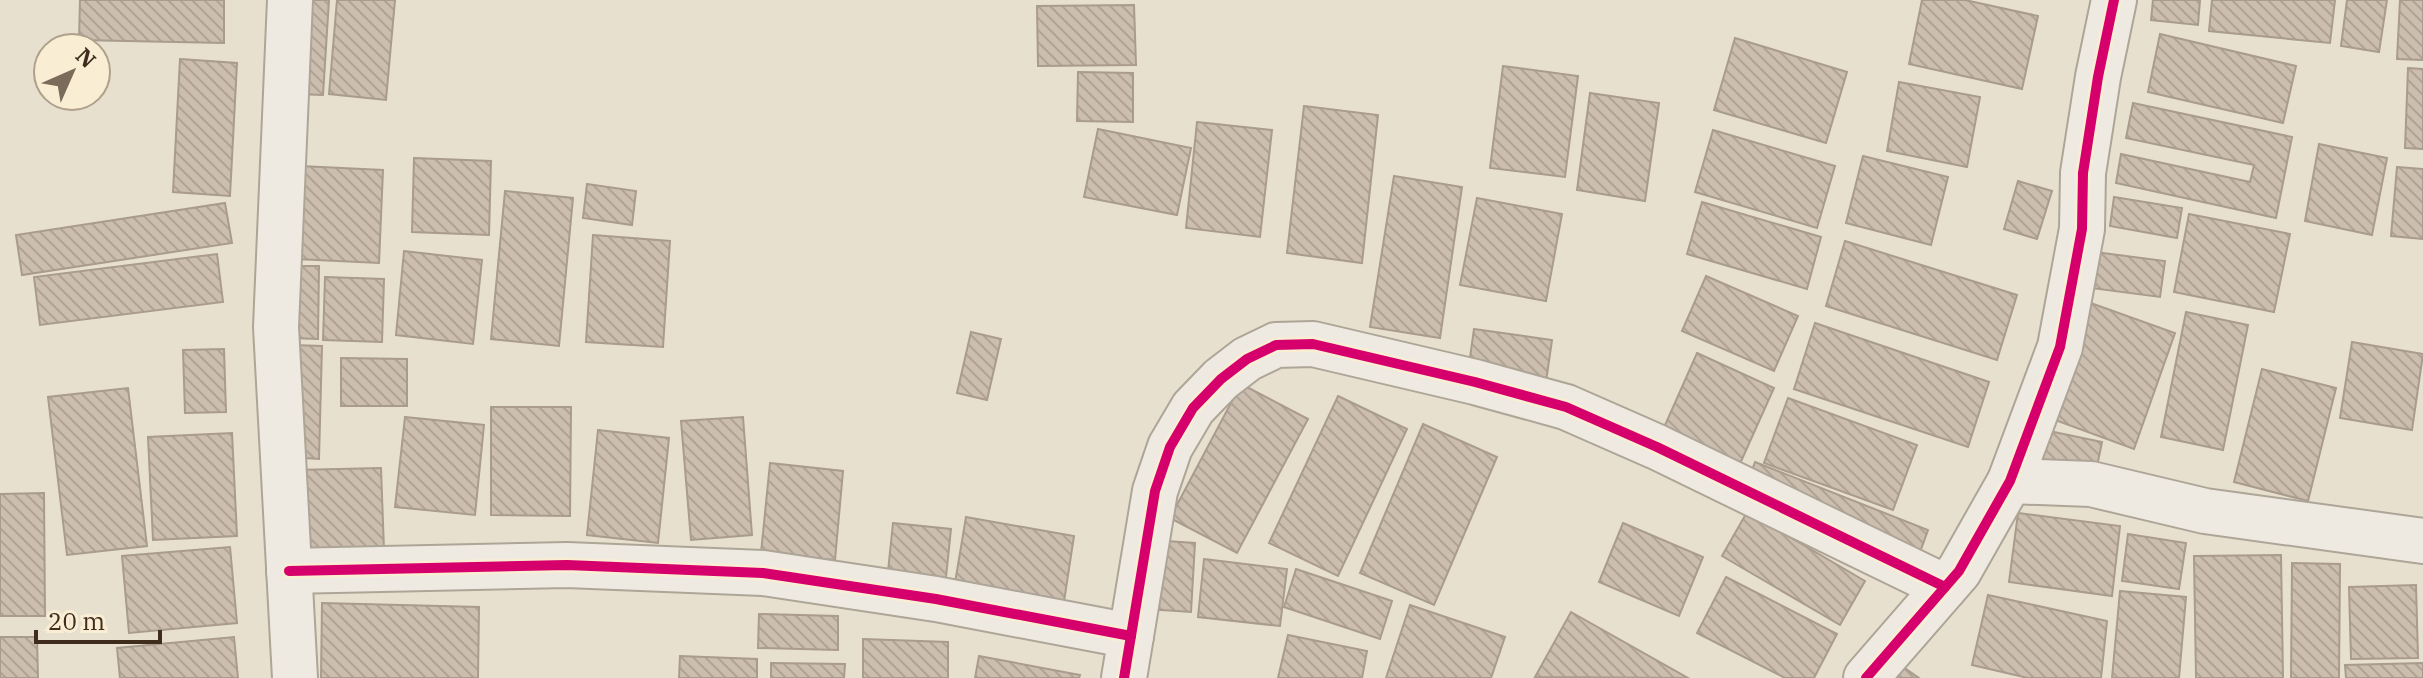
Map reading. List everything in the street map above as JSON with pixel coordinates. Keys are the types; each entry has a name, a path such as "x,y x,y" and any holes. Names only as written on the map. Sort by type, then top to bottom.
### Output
{"street":[{"path":"290,0 276,327 295,678"},
{"path":"1866,678 1959,571 2010,481 2060,347 2082,229 2083,173 2114,0"},
{"path":"1124,678 1155,491 1170,447 1193,408 1221,379 1247,359 1276,345 1313,344 1566,407 1657,447 1945,587"},
{"path":"2010,481 2091,484 2205,511 2423,541"},
{"path":"289,571 567,565 763,573 936,599 1131,636"}],"building":[{"path":"80,0 224,0 224,43 112,41 112,32 79,32"},
{"path":"299,0 329,0 323,95 294,94"},
{"path":"337,0 395,0 386,100 329,94"},
{"path":"1922,0 1965,0 2038,16 2022,89 1909,64"},
{"path":"2153,0 2200,0 2198,25 2151,20"},
{"path":"2212,0 2335,0 2330,43 2209,31"},
{"path":"2347,0 2387,0 2379,52 2341,46"},
{"path":"2400,0 2423,0 2423,60 2397,59"},
{"path":"1134,5 1136,65 1038,66 1037,6"},
{"path":"2160,34 2296,66 2283,123 2148,92"},
{"path":"1735,38 1847,72 1826,143 1714,110"},
{"path":"180,59 237,63 230,196 173,192"},
{"path":"1503,66 1578,76 1565,177 1490,168"},
{"path":"2408,68 2423,69 2423,149 2405,148"},
{"path":"1078,72 1133,73 1133,122 1077,121"},
{"path":"1899,82 1980,97 1967,167 1887,151"},
{"path":"1590,93 1659,103 1645,201 1577,190"},
{"path":"2133,103 2292,137 2276,218 2116,183 2121,154 2250,182 2254,165 2126,138"},
{"path":"1304,106 1378,115 1362,263 1287,253"},
{"path":"1197,122 1272,130 1260,237 1186,228"},
{"path":"1098,129 1191,148 1177,215 1084,197"},
{"path":"1713,130 1835,166 1817,228 1695,192"},
{"path":"2319,144 2387,158 2372,235 2305,221"},
{"path":"1863,156 1948,177 1931,245 1846,223"},
{"path":"414,158 491,161 489,235 412,232"},
{"path":"300,166 383,170 379,263 296,259"},
{"path":"2397,167 2423,169 2423,239 2391,236"},
{"path":"1394,176 1462,187 1440,338 1370,327"},
{"path":"2018,181 2052,191 2037,239 2004,229"},
{"path":"587,184 636,191 632,225 583,218"},
{"path":"505,191 573,198 559,346 491,339"},
{"path":"2114,197 2182,208 2177,238 2110,226"},
{"path":"1477,198 1562,214 1546,301 1460,285"},
{"path":"1702,202 1821,237 1807,289 1687,254"},
{"path":"225,203 232,243 22,275 16,235"},
{"path":"2189,214 2290,234 2274,312 2174,292"},
{"path":"593,235 670,241 663,347 586,342"},
{"path":"1845,241 2017,295 1997,360 1826,306"},
{"path":"404,251 482,260 473,344 396,335"},
{"path":"2095,252 2165,261 2160,297 2091,288"},
{"path":"217,254 223,302 40,325 34,277"},
{"path":"291,266 319,266 318,339 290,338"},
{"path":"1706,276 1798,316 1774,371 1682,331"},
{"path":"325,277 384,279 382,342 323,340"},
{"path":"2085,301 2175,333 2134,449 2044,416"},
{"path":"2186,312 2248,325 2223,450 2161,437"},
{"path":"1815,323 1989,382 1968,447 1794,389"},
{"path":"1474,329 1552,340 1546,382 1468,372"},
{"path":"971,332 1001,339 987,400 957,393"},
{"path":"2352,342 2423,354 2412,430 2340,418"},
{"path":"292,345 322,346 319,459 289,457"},
{"path":"224,349 226,412 185,413 183,350"},
{"path":"1697,353 1774,388 1739,466 1662,432"},
{"path":"341,358 407,359 407,406 341,406"},
{"path":"2262,369 2336,388 2308,501 2234,482"},
{"path":"1241,384 1308,419 1237,553 1170,518"},
{"path":"128,388 147,546 67,555 48,397"},
{"path":"1338,396 1407,429 1338,576 1269,543"},
{"path":"1788,398 1917,445 1893,510 1764,463"},
{"path":"491,407 571,407 570,516 491,515"},
{"path":"405,417 484,425 475,515 395,507"},
{"path":"743,417 752,535 691,540 681,421"},
{"path":"1423,424 1497,457 1434,605 1360,573"},
{"path":"2035,428 2102,442 2094,481 2028,467"},
{"path":"598,430 669,438 658,543 587,535"},
{"path":"232,433 237,536 153,540 148,437"},
{"path":"1755,462 1928,530 1919,555 1746,487"},
{"path":"770,463 843,471 835,560 761,553"},
{"path":"381,468 384,550 299,552 296,470"},
{"path":"44,493 45,616 0,616 0,494"},
{"path":"1747,512 1865,581 1840,625 1722,556"},
{"path":"2018,513 2120,526 2112,596 2009,582"},
{"path":"966,517 1074,536 1063,608 954,589"},
{"path":"893,523 951,529 945,587 887,581"},
{"path":"1623,523 1703,557 1679,616 1599,582"},
{"path":"2128,534 2186,543 2179,589 2122,581"},
{"path":"1151,540 1195,543 1191,612 1147,609"},
{"path":"230,547 237,623 129,633 122,556"},
{"path":"2281,555 2283,678 2196,678 2194,556"},
{"path":"1204,559 1287,569 1280,626 1198,617"},
{"path":"2292,563 2340,564 2339,678 2291,678"},
{"path":"1296,569 1392,601 1380,639 1284,607"},
{"path":"1726,577 1837,634 1814,678 1785,678 1697,633"},
{"path":"2416,585 2418,658 2351,659 2349,587"},
{"path":"2120,591 2186,597 2179,678 2112,678"},
{"path":"1988,595 2107,621 2101,678 2028,678 1972,665"},
{"path":"322,603 479,607 478,678 321,678"},
{"path":"1410,605 1505,637 1491,678 1386,678"},
{"path":"1571,612 1688,678 1535,677"},
{"path":"759,614 838,616 838,650 758,648"},
{"path":"1288,635 1367,651 1362,678 1278,678"},
{"path":"0,637 37,637 38,678 0,678"},
{"path":"234,637 238,678 120,678 117,648"},
{"path":"863,639 948,642 948,678 863,678"},
{"path":"680,656 757,659 757,678 679,678"},
{"path":"979,656 1080,675 1079,678 975,678"},
{"path":"1896,662 1919,678 1885,678"},
{"path":"771,663 845,664 844,678 771,678"},
{"path":"2423,663 2423,678 2346,678 2345,665"}],"cycle path":[{"path":"1866,678 1959,571 2010,481 2060,347 2082,229 2083,173 2114,0"},
{"path":"1124,678 1155,491 1170,447 1193,408 1221,379 1247,359 1276,345 1313,344 1566,407 1657,447 1945,587"},
{"path":"289,571 567,565 763,573 936,599 1131,636"}]}
